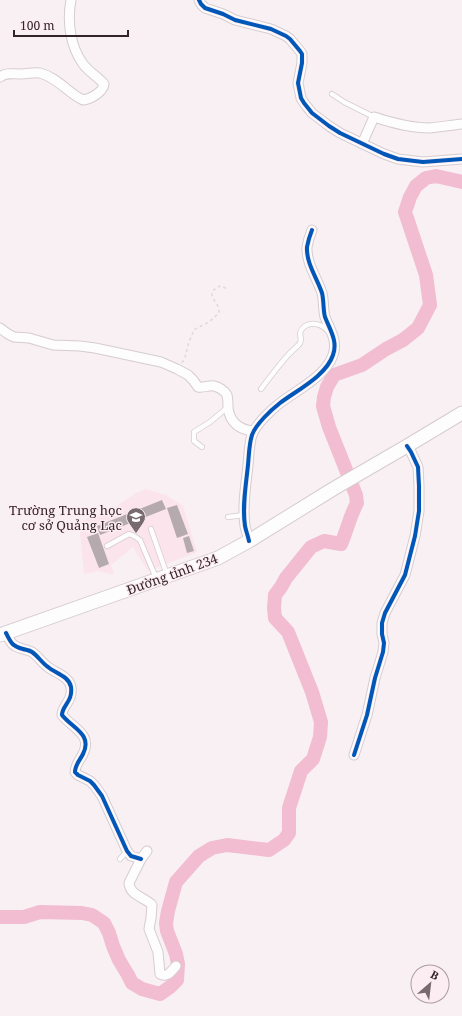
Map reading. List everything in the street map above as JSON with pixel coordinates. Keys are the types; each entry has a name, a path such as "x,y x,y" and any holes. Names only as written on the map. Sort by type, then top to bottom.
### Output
{"main road":[{"path":"407,446 462,413"},
{"name":"Đường tỉnh 234","path":"3,634 211,561 249,541 333,489 407,446"}],"street":[{"path":"0,77 7,73 41,73 83,100 90,98 102,90 104,84 82,63 74,48 70,31 71,0"},
{"path":"199,0 205,8 235,20 271,29 290,39 302,54 302,63 298,83 301,98 312,113 340,133 384,154 412,161 430,162 462,159"},
{"path":"362,144 374,118 420,128 462,124"},
{"path":"249,541 244,515 250,442 254,432 258,425 275,407 325,369 334,354 336,346 331,329 325,317 321,292 311,269 308,255 307,245 312,230"},
{"path":"0,328 14,337 29,338 54,345 95,348 161,362 177,369 191,378 198,387 212,386 224,391 227,395 230,415 234,422 244,430 254,432"},
{"path":"354,755 367,715 375,678 383,652 384,643 382,623 385,613 405,575 415,536 419,511 418,467 407,446"},
{"path":"3,634 14,645 33,653 48,668 66,678 70,684 71,695 62,712 62,716 79,731 85,744 75,772 94,785 102,796 126,851 131,856 141,860"},
{"path":"147,851 129,883 130,888 136,895 150,902 152,905 149,929 158,952 160,974 163,976 168,975 176,966"}],"lane":[{"path":"332,94 374,118"},
{"path":"261,389 288,356 300,344 301,330 307,325 316,324 322,326 334,339"},
{"path":"202,447 194,441 194,432 210,422 228,407"},
{"path":"228,517 244,515"},
{"path":"151,529 162,578"},
{"path":"107,546 129,534 138,538 162,578"},
{"path":"120,859 126,851"}],"path":[{"path":"177,369 185,357 194,330 212,320 219,313 219,307 212,295 212,292 219,286 227,289"}],"shaded area":[{"name":"Trường Trung học cơ sở Quảng Lạc","path":"146,489 166,495 183,506 197,552 148,571 133,547 111,565 114,575 98,571 84,574 79,522 114,508 136,493"}],"building":[{"path":"162,500 166,509 100,535 97,526"},
{"path":"177,505 188,534 177,538 167,508"},
{"path":"98,533 109,564 99,568 87,537"},
{"path":"189,536 194,551 187,553 183,538"}],"waterway":[{"path":"0,917 24,917 40,912 82,913 92,915 104,923 119,960 132,983 142,989 160,994 177,980 178,964 176,954 167,931 166,923 176,882 199,856 212,848 227,845 269,850 284,840 289,833 289,808 301,771 313,759 320,737 321,722 312,692 288,632 275,618 275,595 286,578 311,547 324,541 341,544 357,503 356,495 329,427 323,406 324,397 327,387 334,375 362,365 403,340 418,328 430,305 426,275 405,212 410,197 416,186 426,178 436,176 462,182"}],"cycle path":[{"path":"199,0 205,8 235,20 271,29 290,39 302,54 302,63 298,83 301,98 312,113 340,133 398,159 423,162 462,159"},
{"path":"249,541 245,526 244,503 252,435 260,422 272,409 318,376 324,370 333,355 335,345 324,314 322,293 308,259 307,247 312,230"},
{"path":"354,755 367,715 375,678 383,652 384,643 382,623 385,613 405,575 415,536 419,511 418,467 407,446"},
{"path":"6,633 14,645 32,652 51,669 65,677 70,683 71,692 62,715 80,732 85,741 83,754 75,769 75,772 94,785 102,796 127,851 131,856 141,859"}],"place":[{"name":"Trường Trung học cơ sở Quảng Lạc","path":"136,534"}]}
